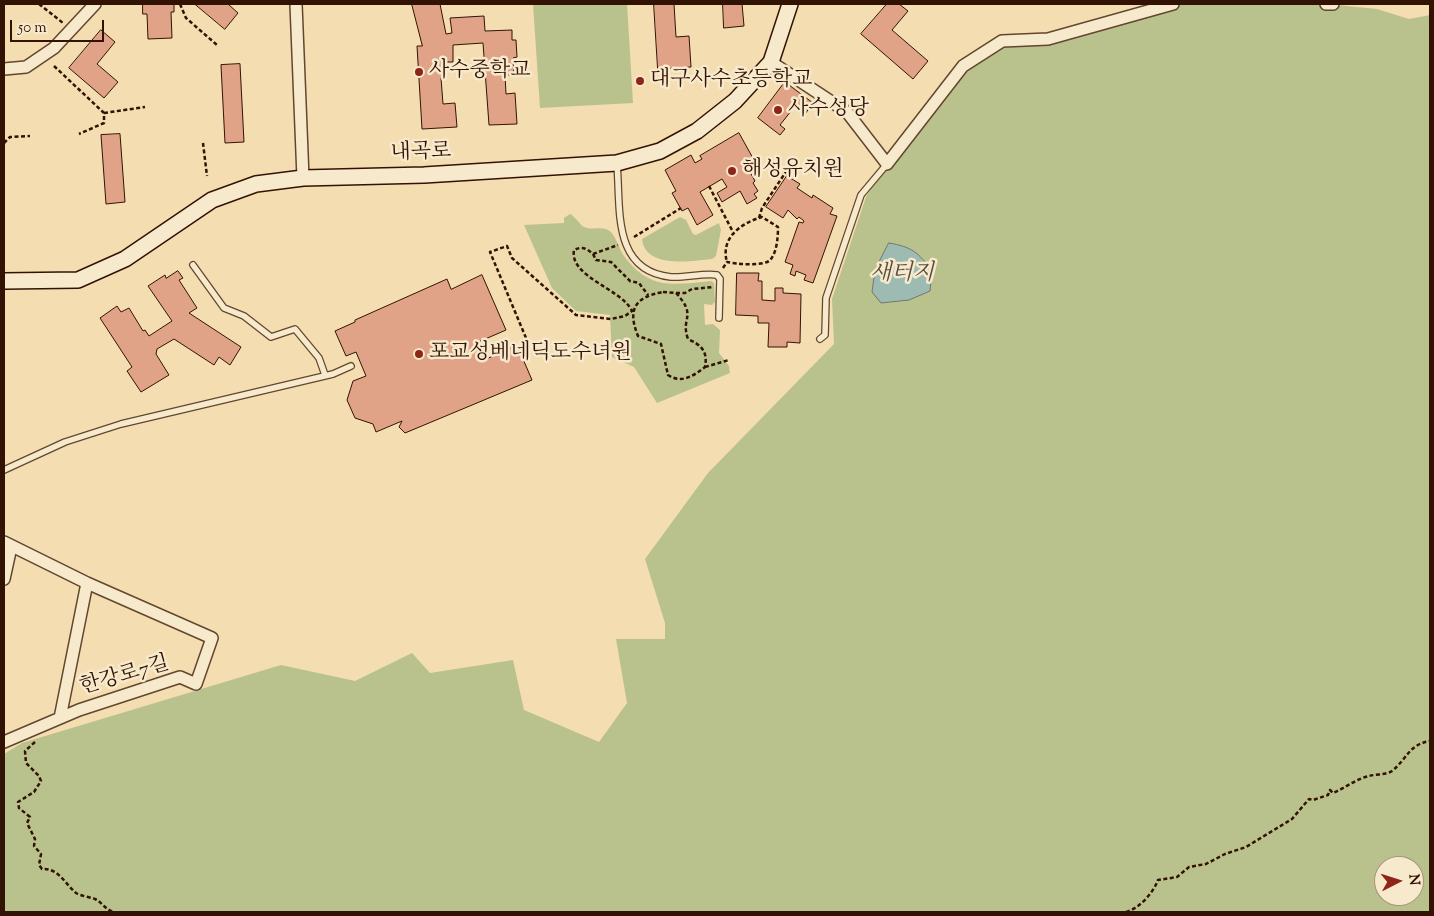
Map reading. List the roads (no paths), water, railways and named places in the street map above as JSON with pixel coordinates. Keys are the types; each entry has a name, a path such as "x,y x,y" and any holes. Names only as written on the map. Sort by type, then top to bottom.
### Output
{"main road":[{"name":"내곡로","path":"4,281 78,280 125,259 212,200 256,184 303,178 424,175 617,162 660,151 697,130 734,101 771,62 790,4"}],"street":[{"path":"4,69 26,67 54,48 95,4"},
{"path":"296,4 303,178"},
{"path":"771,62 847,112 887,164 963,66 1002,41 1048,39 1172,4"},
{"path":"1326,4 1333,4"},
{"name":"한강로7길","path":"4,579 8,545 87,583 212,638 196,684 180,678 60,718 4,742"},
{"name":"한강로7길","path":"60,718 87,583"}],"lane":[{"path":"617,162 622,235 625,245 638,262 648,269 671,277 717,275 720,279 720,318"},
{"path":"820,339 825,335 826,298 860,195 887,164"},
{"path":"193,265 224,308 244,316 272,337 295,329 319,358 325,375"},
{"path":"4,470 65,442 121,424 325,375 351,366"}],"water":[{"name":"새터지","path":"889,243 914,251 923,259 932,271 930,291 909,300 881,303 872,292 875,270"}],"place":[{"name":"사수중학교","path":"419,72"},
{"name":"대구사수초등학교","path":"640,81"},
{"name":"사수성당","path":"778,110"},
{"name":"해성유치원","path":"732,171"},
{"name":"포교성베네딕도수녀원","path":"419,354"}]}
